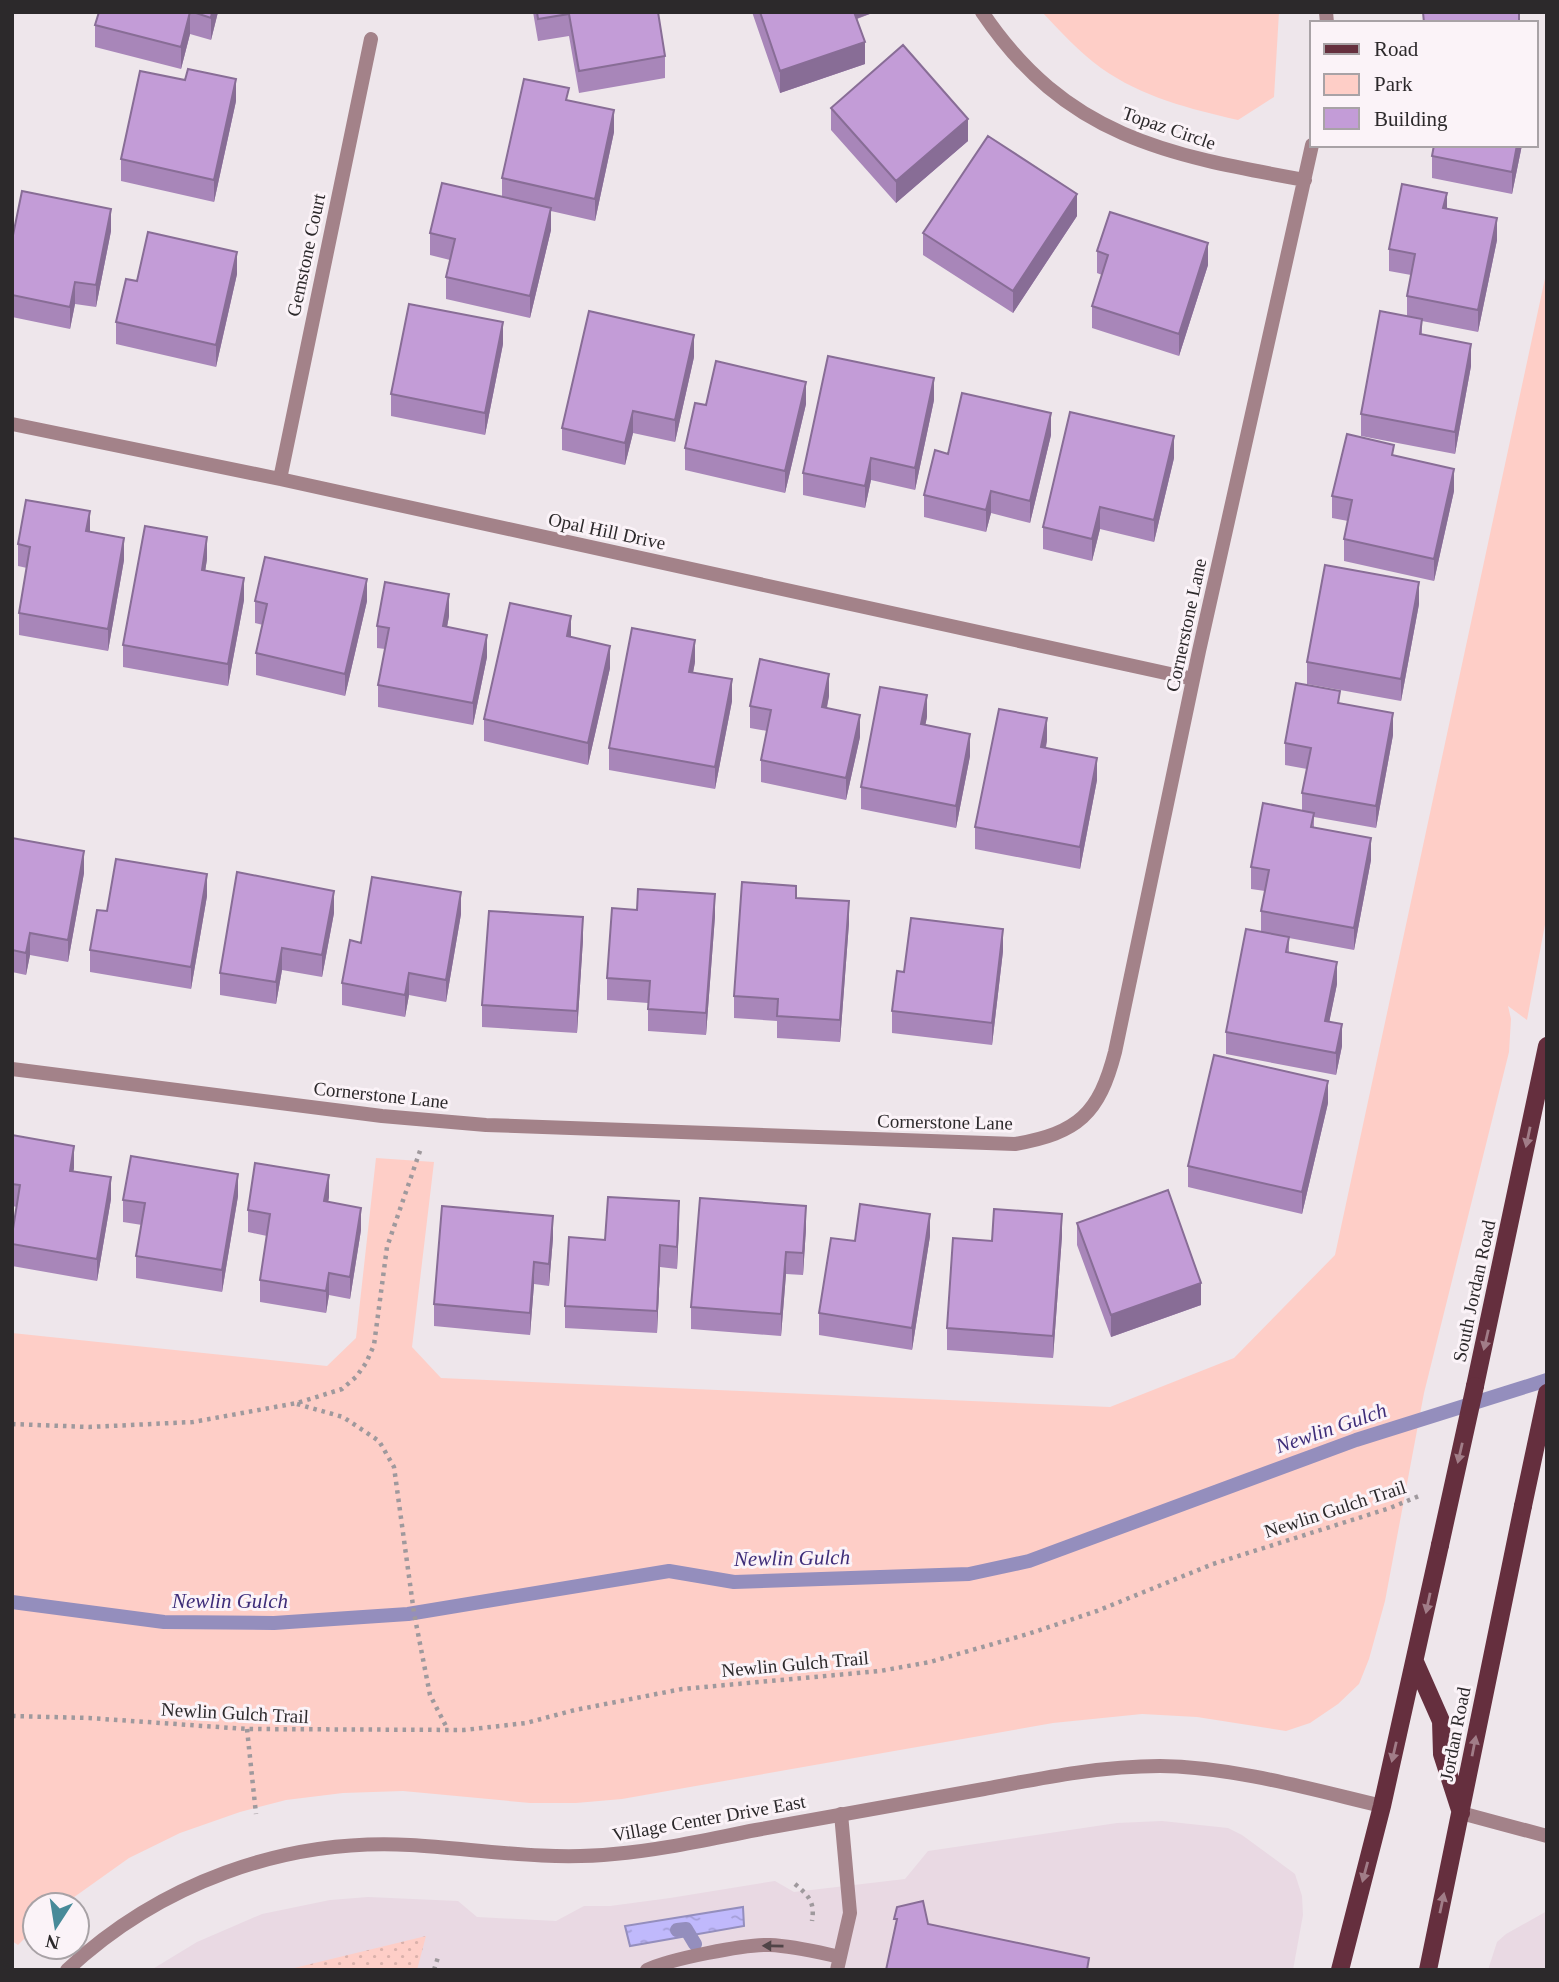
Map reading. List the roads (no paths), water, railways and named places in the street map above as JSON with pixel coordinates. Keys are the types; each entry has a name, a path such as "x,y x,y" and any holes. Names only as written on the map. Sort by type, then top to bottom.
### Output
{"main road":[{"name":"South Jordan Road","path":"1415,1662 1547,1046"},
{"name":"Jordan Road","path":"1428,1970 1547,1393"},
{"path":"1415,1662 1441,1721 1442,1754 1461,1813"},
{"path":"1340,1970 1415,1662"}],"street":[{"name":"Topaz Circle","path":"982,12 1003,42 1056,95 1103,124 1140,142 1172,153 1305,180"},
{"name":"Gemstone Court","path":"280,479 371,39"},
{"name":"Cornerstone Lane","path":"12,1069 382,1116 486,1125 1002,1144 1045,1139 1083,1118 1099,1098 1109,1076 1193,680 1312,147"},
{"name":"Opal Hill Drive","path":"12,424 280,479 1193,680"},
{"name":"Village Center Drive East","path":"66,1970 121,1925 156,1902 226,1871 301,1853 373,1844 532,1857 615,1854 1031,1780 1122,1767 1165,1766 1212,1771 1257,1778 1382,1806"},
{"path":"1461,1813 1547,1836"},
{"path":"647,1970 687,1958 766,1945 787,1946 839,1963 850,1913 848,1867 841,1814"}],"water":[{"path":"743,1907 744,1926 630,1946 625,1926"}],"waterway":[{"name":"Newlin Gulch","path":"12,1602 164,1622 274,1623 408,1614 669,1571 734,1582 969,1574 1029,1561 1356,1440 1547,1380"},
{"path":"677,1930 686,1929 695,1944"}]}
